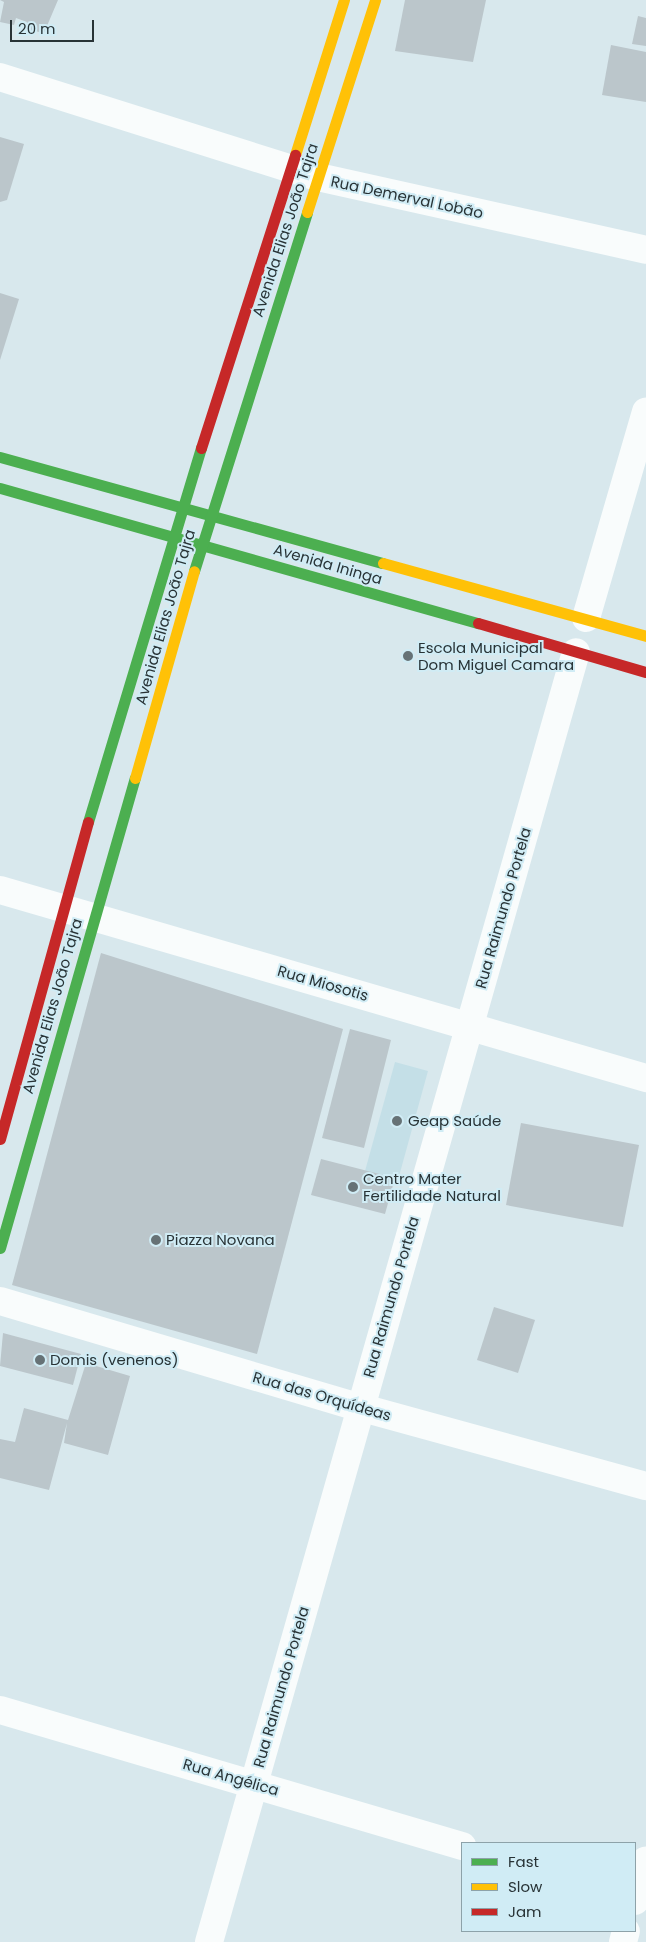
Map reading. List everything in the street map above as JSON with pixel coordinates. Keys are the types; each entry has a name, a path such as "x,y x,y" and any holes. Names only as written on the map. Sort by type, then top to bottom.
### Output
{"street":[{"name":"Avenida Elias João Tajra","path":"0,1139 62,907 182,508 344,0"},
{"name":"Avenida Elias João Tajra","path":"0,1248 93,916 210,516 375,0"},
{"name":"Rua Demerval Lobão","path":"0,77 290,167 318,178 646,250"},
{"path":"586,618 646,412"},
{"name":"Avenida Ininga","path":"0,457 646,636"},
{"name":"Avenida Ininga","path":"0,488 202,543 646,672"},
{"name":"Rua Raimundo Portela","path":"209,1942 576,652"},
{"name":"Rua Miosotis","path":"0,890 646,1078"},
{"name":"Rua das Orquídeas","path":"0,1301 360,1408 646,1486"},
{"name":"Rua Angélica","path":"0,1710 254,1783 461,1846"},
{"path":"638,1899 646,1860"}],"shaded area":[{"name":"Geap Saúde","path":"395,1062 428,1071 398,1180 365,1171"}],"building":[{"path":"0,0 58,0 44,33 25,29 27,22 16,18 14,25 0,22 4,2"},
{"path":"405,0 486,0 473,62 395,51"},
{"path":"638,16 646,18 646,46 632,44"},
{"path":"611,45 646,52 646,102 602,95"},
{"path":"0,137 24,144 7,200 0,202"},
{"path":"0,293 19,299 0,360"},
{"path":"101,953 343,1029 257,1354 12,1285"},
{"path":"350,1029 391,1040 364,1148 322,1138"},
{"path":"521,1123 639,1145 623,1227 506,1205"},
{"name":"Centro Mater Fertilidade Natural","path":"321,1159 395,1178 385,1214 311,1195"},
{"path":"494,1307 535,1320 518,1373 477,1360"},
{"name":"Domis (venenos)","path":"3,1333 81,1354 73,1385 0,1366"},
{"path":"86,1363 130,1376 108,1455 64,1443 67,1423 49,1490 0,1478 0,1439 15,1442 24,1408 68,1420"}],"traffic: fast":[{"path":"194,571 307,212"},
{"path":"88,822 201,448"},
{"path":"0,457 383,563"},
{"path":"0,488 478,623"},
{"path":"0,1248 135,778"}],"traffic: slow":[{"path":"295,155 344,0"},
{"path":"307,212 375,0"},
{"path":"383,563 646,636"},
{"path":"135,778 194,571"}],"traffic: jam":[{"path":"201,448 295,155"},
{"path":"478,623 646,672"},
{"path":"0,1139 88,822"}],"place":[{"name":"Escola Municipal Dom Miguel Camara","path":"408,656"},
{"name":"Geap Saúde","path":"397,1121"},
{"name":"Centro Mater Fertilidade Natural","path":"353,1187"},
{"name":"Piazza Novana","path":"156,1240"},
{"name":"Domis (venenos)","path":"40,1360"}]}
